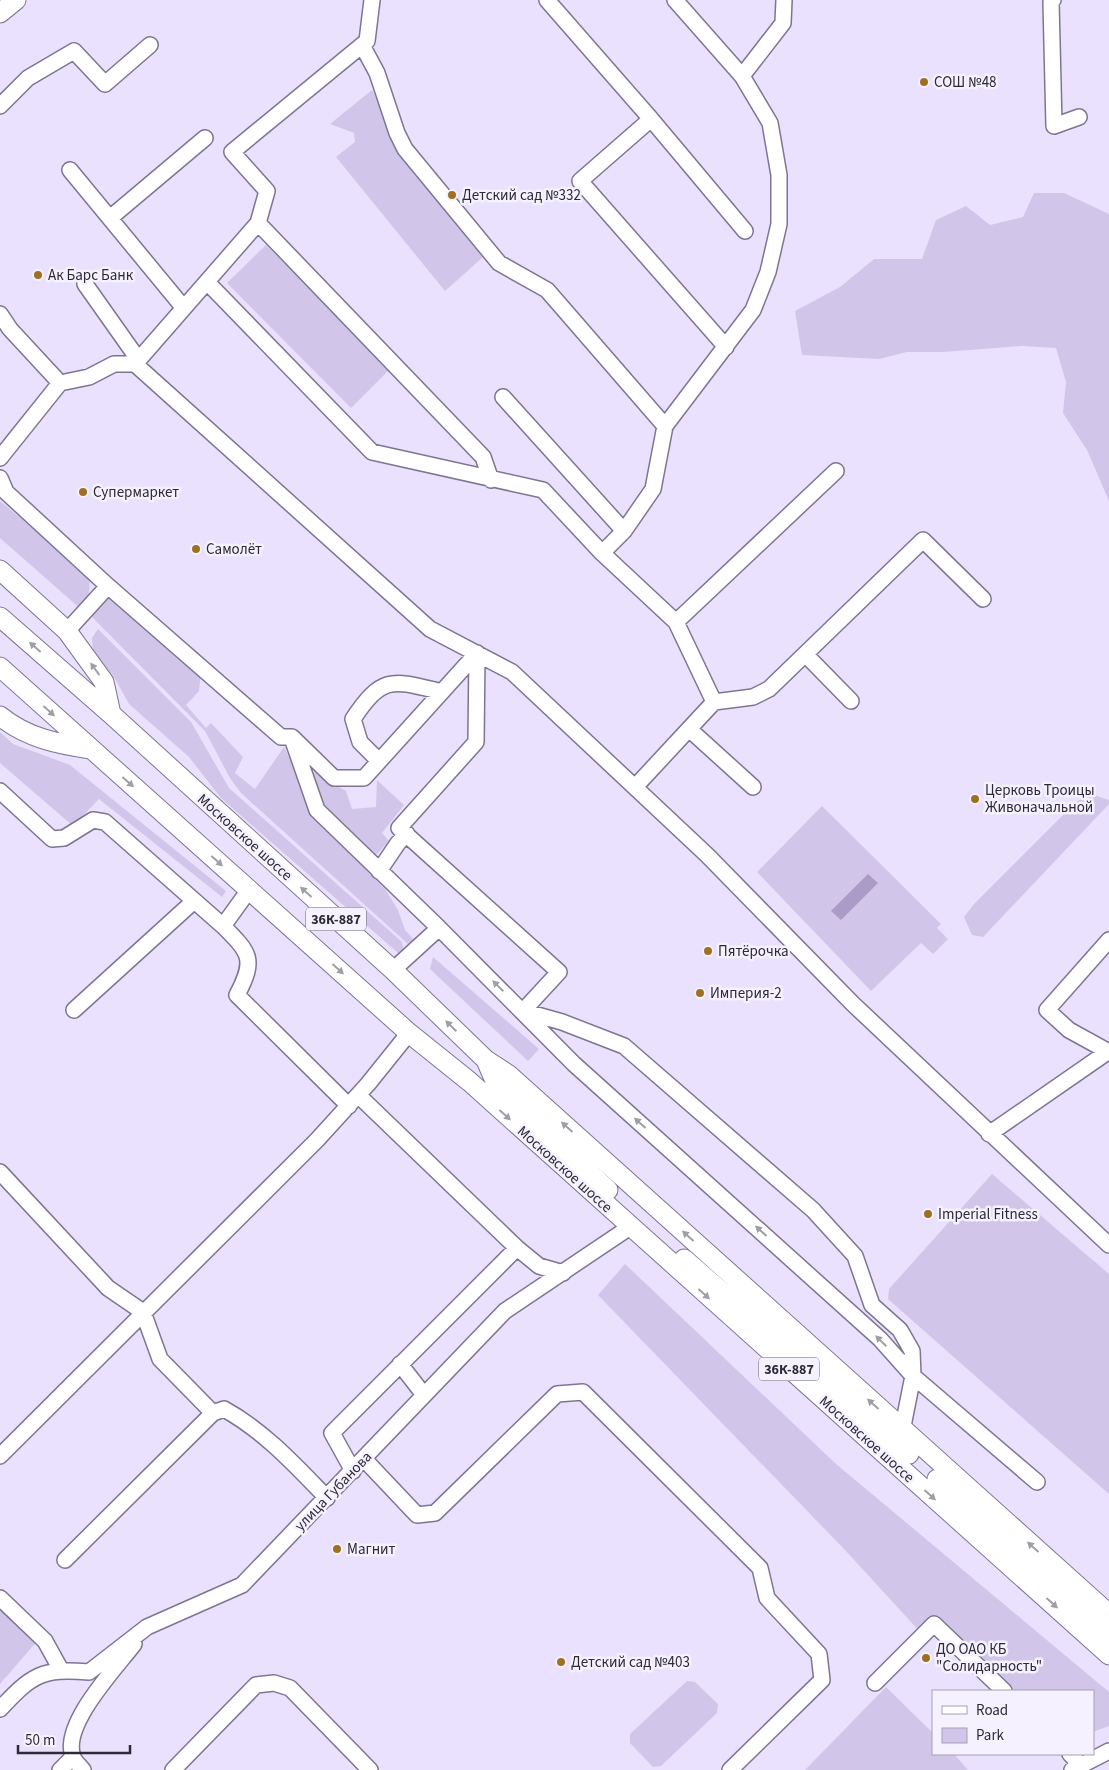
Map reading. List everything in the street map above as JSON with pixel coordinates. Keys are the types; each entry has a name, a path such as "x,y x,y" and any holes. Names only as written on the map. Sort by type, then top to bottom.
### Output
{"main road":[{"path":"0,13 16,0"},
{"path":"0,570 68,631 104,682 111,714"},
{"name":"Московское шоссе","path":"0,617 111,714 393,970 486,1060 509,1075 1109,1633"},
{"name":"Московское шоссе","path":"0,667 410,1033 635,1224 1109,1654"},
{"path":"0,716 16,729 60,744 92,749"},
{"name":"Московское шоссе","path":"486,1060 498,1088 635,1224 901,1438 1109,1614"},
{"name":"Московское шоссе","path":"470,1082 498,1088"}],"street":[{"path":"0,458 60,382 89,377 114,364 136,361 258,223 267,192 232,152 367,41 372,0"},
{"path":"547,0 745,231"},
{"path":"602,553 624,531 653,489 665,426 752,310 768,272 779,224 779,175 770,124 742,76 675,0"},
{"path":"742,76 782,23 784,0"},
{"path":"1054,0 1051,2 1054,126 1079,117"},
{"path":"0,106 28,78 74,51 105,84 150,45"},
{"path":"362,45 377,73 397,133 405,149 499,264 547,290 665,426"},
{"path":"651,120 580,181 726,347"},
{"path":"110,218 205,138"},
{"path":"70,170 183,307"},
{"path":"258,223 483,457 490,480"},
{"path":"207,282 372,452 490,480 543,490 602,553 676,622 714,702"},
{"path":"85,284 136,361 430,628 512,672 744,891 853,1004 1109,1245"},
{"path":"0,314 10,329 60,382"},
{"path":"504,397 624,531"},
{"path":"676,622 836,471"},
{"path":"0,478 6,492 108,586 281,737 292,737 334,778 364,778 477,653"},
{"path":"635,788 714,702 753,697 769,689 923,540 983,599"},
{"path":"68,631 108,586"},
{"path":"477,653 476,742 399,828 559,972 523,1011"},
{"path":"805,654 851,701"},
{"path":"379,762 360,742 352,720 368,696 387,684 407,684 442,692"},
{"path":"689,729 753,787"},
{"path":"292,737 317,810 523,1011 574,1064 880,1339 913,1376 1037,1482"},
{"path":"0,791 52,839 64,838 93,820 99,819 105,822 244,946 248,960 248,975 237,995 538,1266 563,1273"},
{"path":"380,871 398,843 407,834"},
{"path":"223,926 249,890"},
{"path":"74,1010 194,901"},
{"path":"393,970 438,928"},
{"path":"989,1134 1109,1051 1069,1030 1047,1010 1109,940"},
{"path":"523,1011 562,1022 624,1046 814,1210 855,1256 872,1305 900,1330 912,1351 913,1376 901,1438"},
{"path":"0,1456 316,1140 410,1033"},
{"path":"0,1172 108,1288 143,1312 160,1359 213,1414"},
{"name":"улица Губанова","path":"88,1672 148,1627 242,1585 505,1311 635,1224"},
{"path":"353,1470 332,1433 517,1248"},
{"path":"400,1364 424,1395"},
{"path":"364,1459 417,1516 435,1512 558,1394 583,1392 760,1568 767,1598 819,1654 822,1680 730,1770"},
{"path":"65,1560 213,1414 224,1408 244,1419 280,1450 327,1498"},
{"path":"0,1598 45,1641 61,1670"},
{"path":"876,1683 934,1624 1003,1690"},
{"path":"83,1770 73,1757 74,1728 89,1702 148,1627"},
{"path":"0,1709 25,1683 40,1675 61,1670 88,1672 89,1702"},
{"path":"173,1770 256,1685 274,1683 290,1688 370,1770"},
{"path":"1070,1755 1077,1768 1109,1751"},
{"path":"60,1770 73,1757"}],"green space":[{"path":"372,90 406,158 483,257 445,291 336,157 355,142 354,133 330,124"},
{"path":"1034,193 1064,193 1109,214 1109,501 1087,450 1063,413 1066,382 1056,348 1022,346 943,352 907,352 879,359 802,355 795,311 840,287 874,259 922,259 936,220 966,206 990,225 1023,217"},
{"path":"266,245 390,369 351,408 227,283"},
{"path":"0,501 90,576 89,593 83,611 0,538"},
{"path":"115,595 201,671 199,691 186,705 206,728 211,723 243,757 235,773 255,789 284,747 322,825 385,889 398,910 405,930 414,940 408,944 241,793 230,778 205,731 92,617 105,601"},
{"path":"98,629 191,722 229,788 402,942 405,959 221,798 189,757 129,704 113,675 93,653 92,638"},
{"path":"0,732 13,744 70,765 226,891 222,897 99,799 73,826 0,763"},
{"path":"310,770 346,791 352,809 376,807 377,780 404,805 382,833 389,841 375,856 327,813"},
{"path":"1091,794 1109,800 1109,804 983,937 972,935 964,917 974,904 1076,802"},
{"path":"822,806 941,924 937,928 948,939 933,954 921,943 871,991 757,872"},
{"path":"433,957 539,1049 528,1061 430,969"},
{"path":"992,1174 1109,1274 1109,1494 888,1299 889,1289"},
{"path":"625,1264 836,1464 1109,1692 1109,1726 1094,1732 1094,1690 1003,1690 934,1624 923,1635 845,1550 598,1295"},
{"path":"0,1606 38,1640 0,1684"},
{"path":"687,1681 695,1682 718,1704 717,1713 661,1766 653,1767 630,1743 630,1734"},
{"path":"886,1687 932,1732 932,1755 955,1755 968,1770 805,1770"}],"shaded area":[{"path":"868,874 878,883 841,920 831,911"}],"place":[{"name":"СОШ №48","path":"924,82"},
{"name":"Детский сад №332","path":"452,195"},
{"name":"Ак Барс Банк","path":"38,275"},
{"name":"Супермаркет","path":"83,492"},
{"name":"Самолёт","path":"196,549"},
{"name":"Церковь Троицы Живоначальной","path":"975,799"},
{"name":"Пятёрочка","path":"708,951"},
{"name":"Империя-2","path":"700,993"},
{"name":"Imperial Fitness","path":"928,1214"},
{"name":"Магнит","path":"337,1549"},
{"name":"ДО ОАО КБ \"Солидарность\"","path":"926,1658"},
{"name":"Детский сад №403","path":"561,1662"}]}
